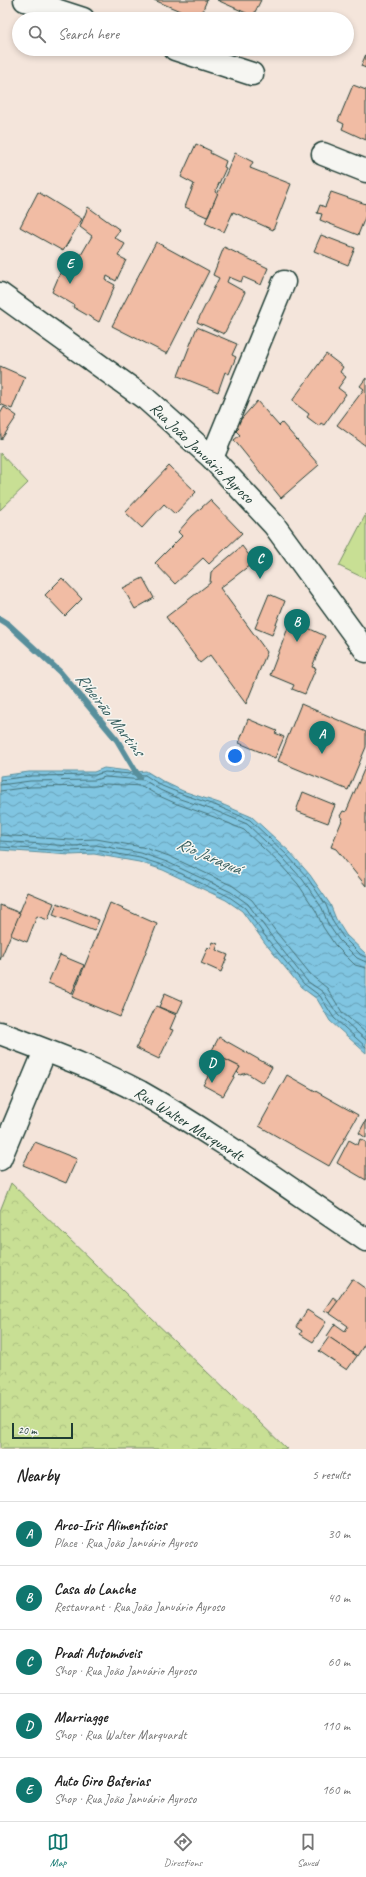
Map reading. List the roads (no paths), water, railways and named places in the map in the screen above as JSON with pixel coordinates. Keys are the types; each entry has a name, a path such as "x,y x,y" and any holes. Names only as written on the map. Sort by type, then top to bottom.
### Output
{"main road":[{"path":"25,0 62,12"},
{"path":"197,56 252,74"},
{"path":"323,154 366,171"},
{"path":"212,458 284,282"},
{"name":"Rua João Januário Ayroso","path":"0,294 146,399 212,458 274,525 366,651"},
{"name":"Rua Walter Marquardt","path":"0,1033 91,1069 139,1092 204,1131 366,1240"},
{"path":"0,1159 45,1051"}],"water":[{"name":"Rio Jaraguá","path":"104,768 136,772 146,771 183,791 219,803 252,817 290,852 310,875 330,904 336,919 346,935 366,954 366,1053 330,1021 317,999 301,987 265,943 242,911 226,900 163,870 139,862 94,854 70,855 0,850 0,776 29,772 94,772"}],"waterway":[{"name":"Ribeirão Martins","path":"0,619 8,624 60,672 117,740 139,777"}],"place":[{"name":"Auto Giro Baterias","path":"70,284"},
{"name":"Pradi Automóveis","path":"260,579"},
{"name":"Casa do Lanche","path":"297,642"},
{"name":"Arco-Iris Alimentícios","path":"322,754"},
{"name":"Marriagge","path":"212,1083"}]}
